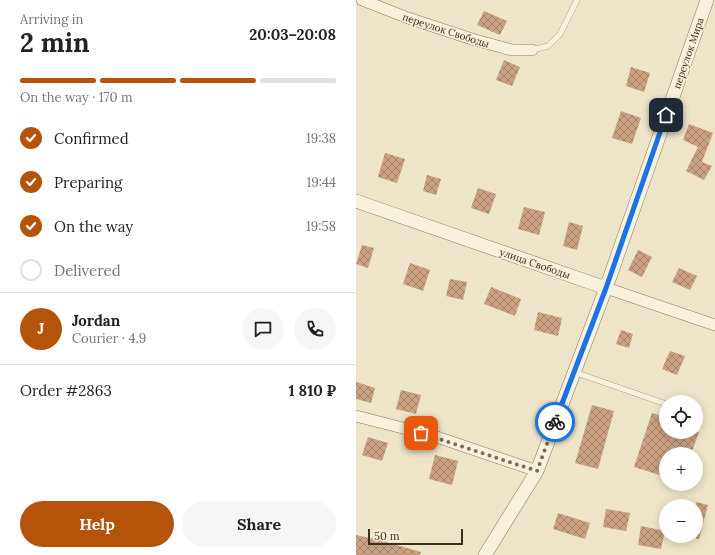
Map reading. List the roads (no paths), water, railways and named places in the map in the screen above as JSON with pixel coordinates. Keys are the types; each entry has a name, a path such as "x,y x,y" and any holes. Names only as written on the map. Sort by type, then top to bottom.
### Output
{"street":[{"name":"переулок Свободы","path":"362,0 408,18 474,40 512,50 532,50"},
{"name":"переулок Мира","path":"485,555 537,471 606,288 707,0"},
{"name":"улица Свободы","path":"356,201 715,326"},
{"path":"356,416 434,436 537,471"}],"lane":[{"path":"532,50 548,46 560,34 577,0"},
{"path":"574,372 659,402"}]}
